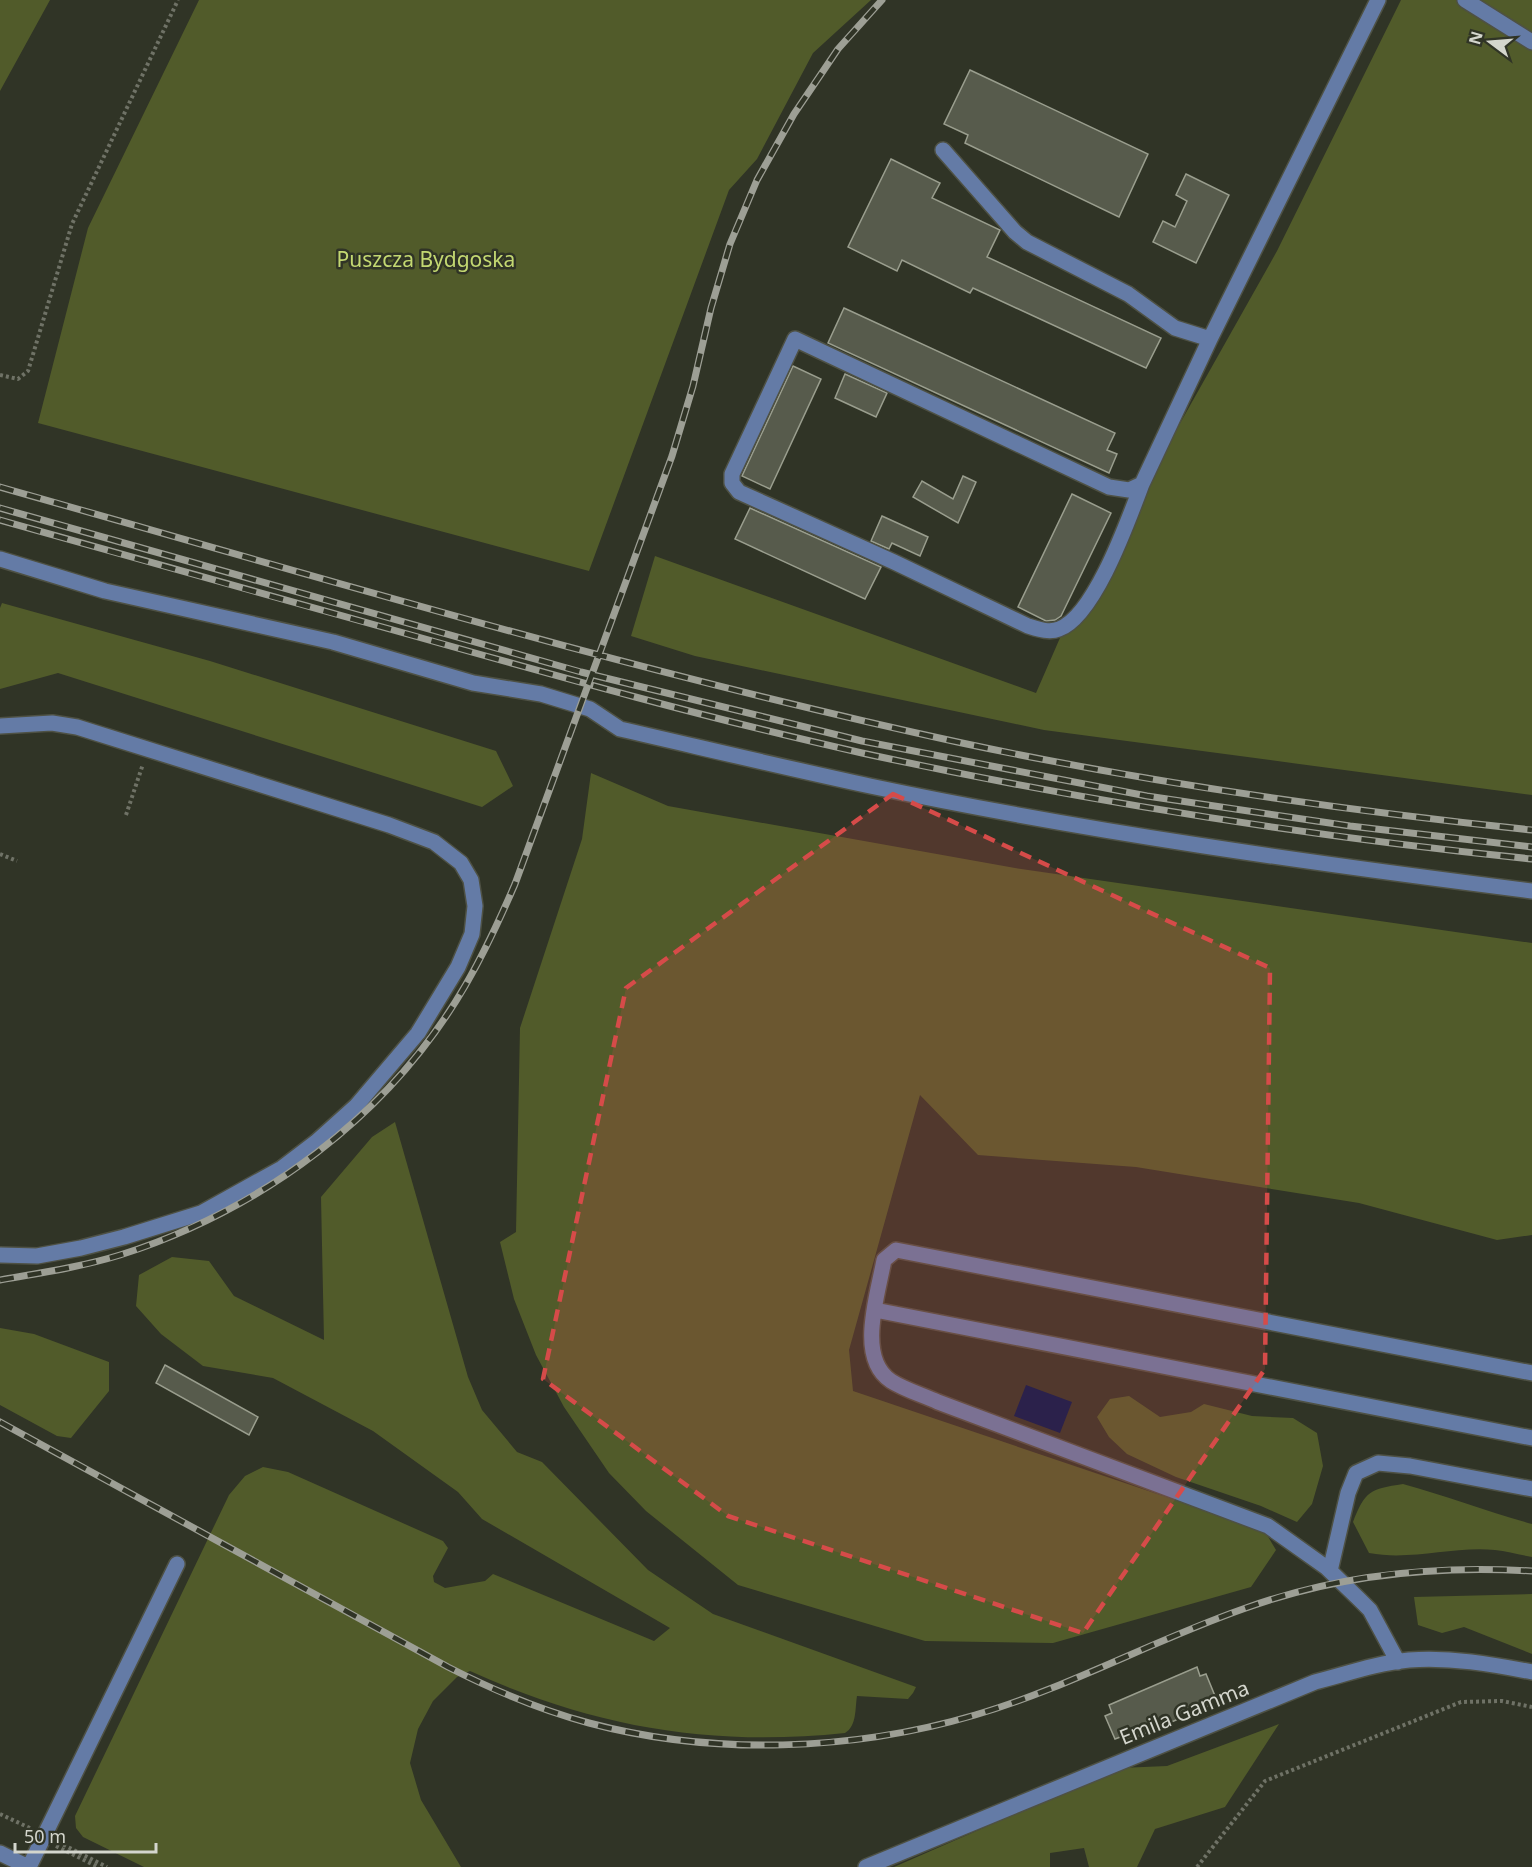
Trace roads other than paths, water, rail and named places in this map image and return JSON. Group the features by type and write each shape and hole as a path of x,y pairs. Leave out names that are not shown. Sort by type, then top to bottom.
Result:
{"street":[{"path":"1142,484 1129,490 1109,487 795,339 732,474 732,483 738,492 1028,626 1046,631 1059,629 1076,618 1090,598 1123,536 1142,484 1210,339 1378,0"},
{"path":"1465,0 1532,42"},
{"path":"943,150 1015,232 1027,242 1128,294 1175,328 1210,339"},
{"path":"0,559 105,591 333,642 472,683 541,694 590,709 620,729 871,786 1132,835 1373,871 1532,891"},
{"path":"0,726 52,723 77,727 389,825 434,842 461,863 471,880 475,906 472,934 458,967 418,1033 356,1106 316,1142 282,1168 201,1213 124,1237 37,1256 0,1255"},
{"path":"1398,1662 1370,1610 1330,1571 1268,1526 949,1406 891,1381 874,1362 871,1341 884,1260 896,1250 1532,1373"},
{"path":"875,1310 1532,1438"},
{"path":"1330,1571 1348,1493 1356,1473 1378,1463 1532,1489"},
{"path":"0,1853 28,1867 177,1564"},
{"name":"Emila Gamma","path":"866,1867 1315,1682 1398,1662 1441,1659 1478,1662 1532,1672"}],"water":[{"path":"1026,1385 1072,1402 1060,1433 1014,1416"}],"railway":[{"path":"0,1280 120,1255 173,1236 223,1212 272,1184 318,1152 360,1116 399,1076 434,1033 472,974 515,884 672,456 730,244 757,180 794,114 838,49 882,0"},
{"path":"0,487 479,623 840,716 962,743 1175,783 1389,814 1532,830"},
{"path":"0,508 581,672 862,741 1147,796 1350,826 1532,847"},
{"path":"0,520 579,682 862,753 1112,802 1279,828 1532,859"},
{"path":"0,1422 482,1684 571,1718 636,1734 684,1741 783,1745 881,1736 928,1727 975,1715 1043,1692 1176,1635 1278,1597 1349,1580 1422,1571 1532,1571"}],"park label":[{"name":"Puszcza Bydgoska","path":"426,259"}]}
